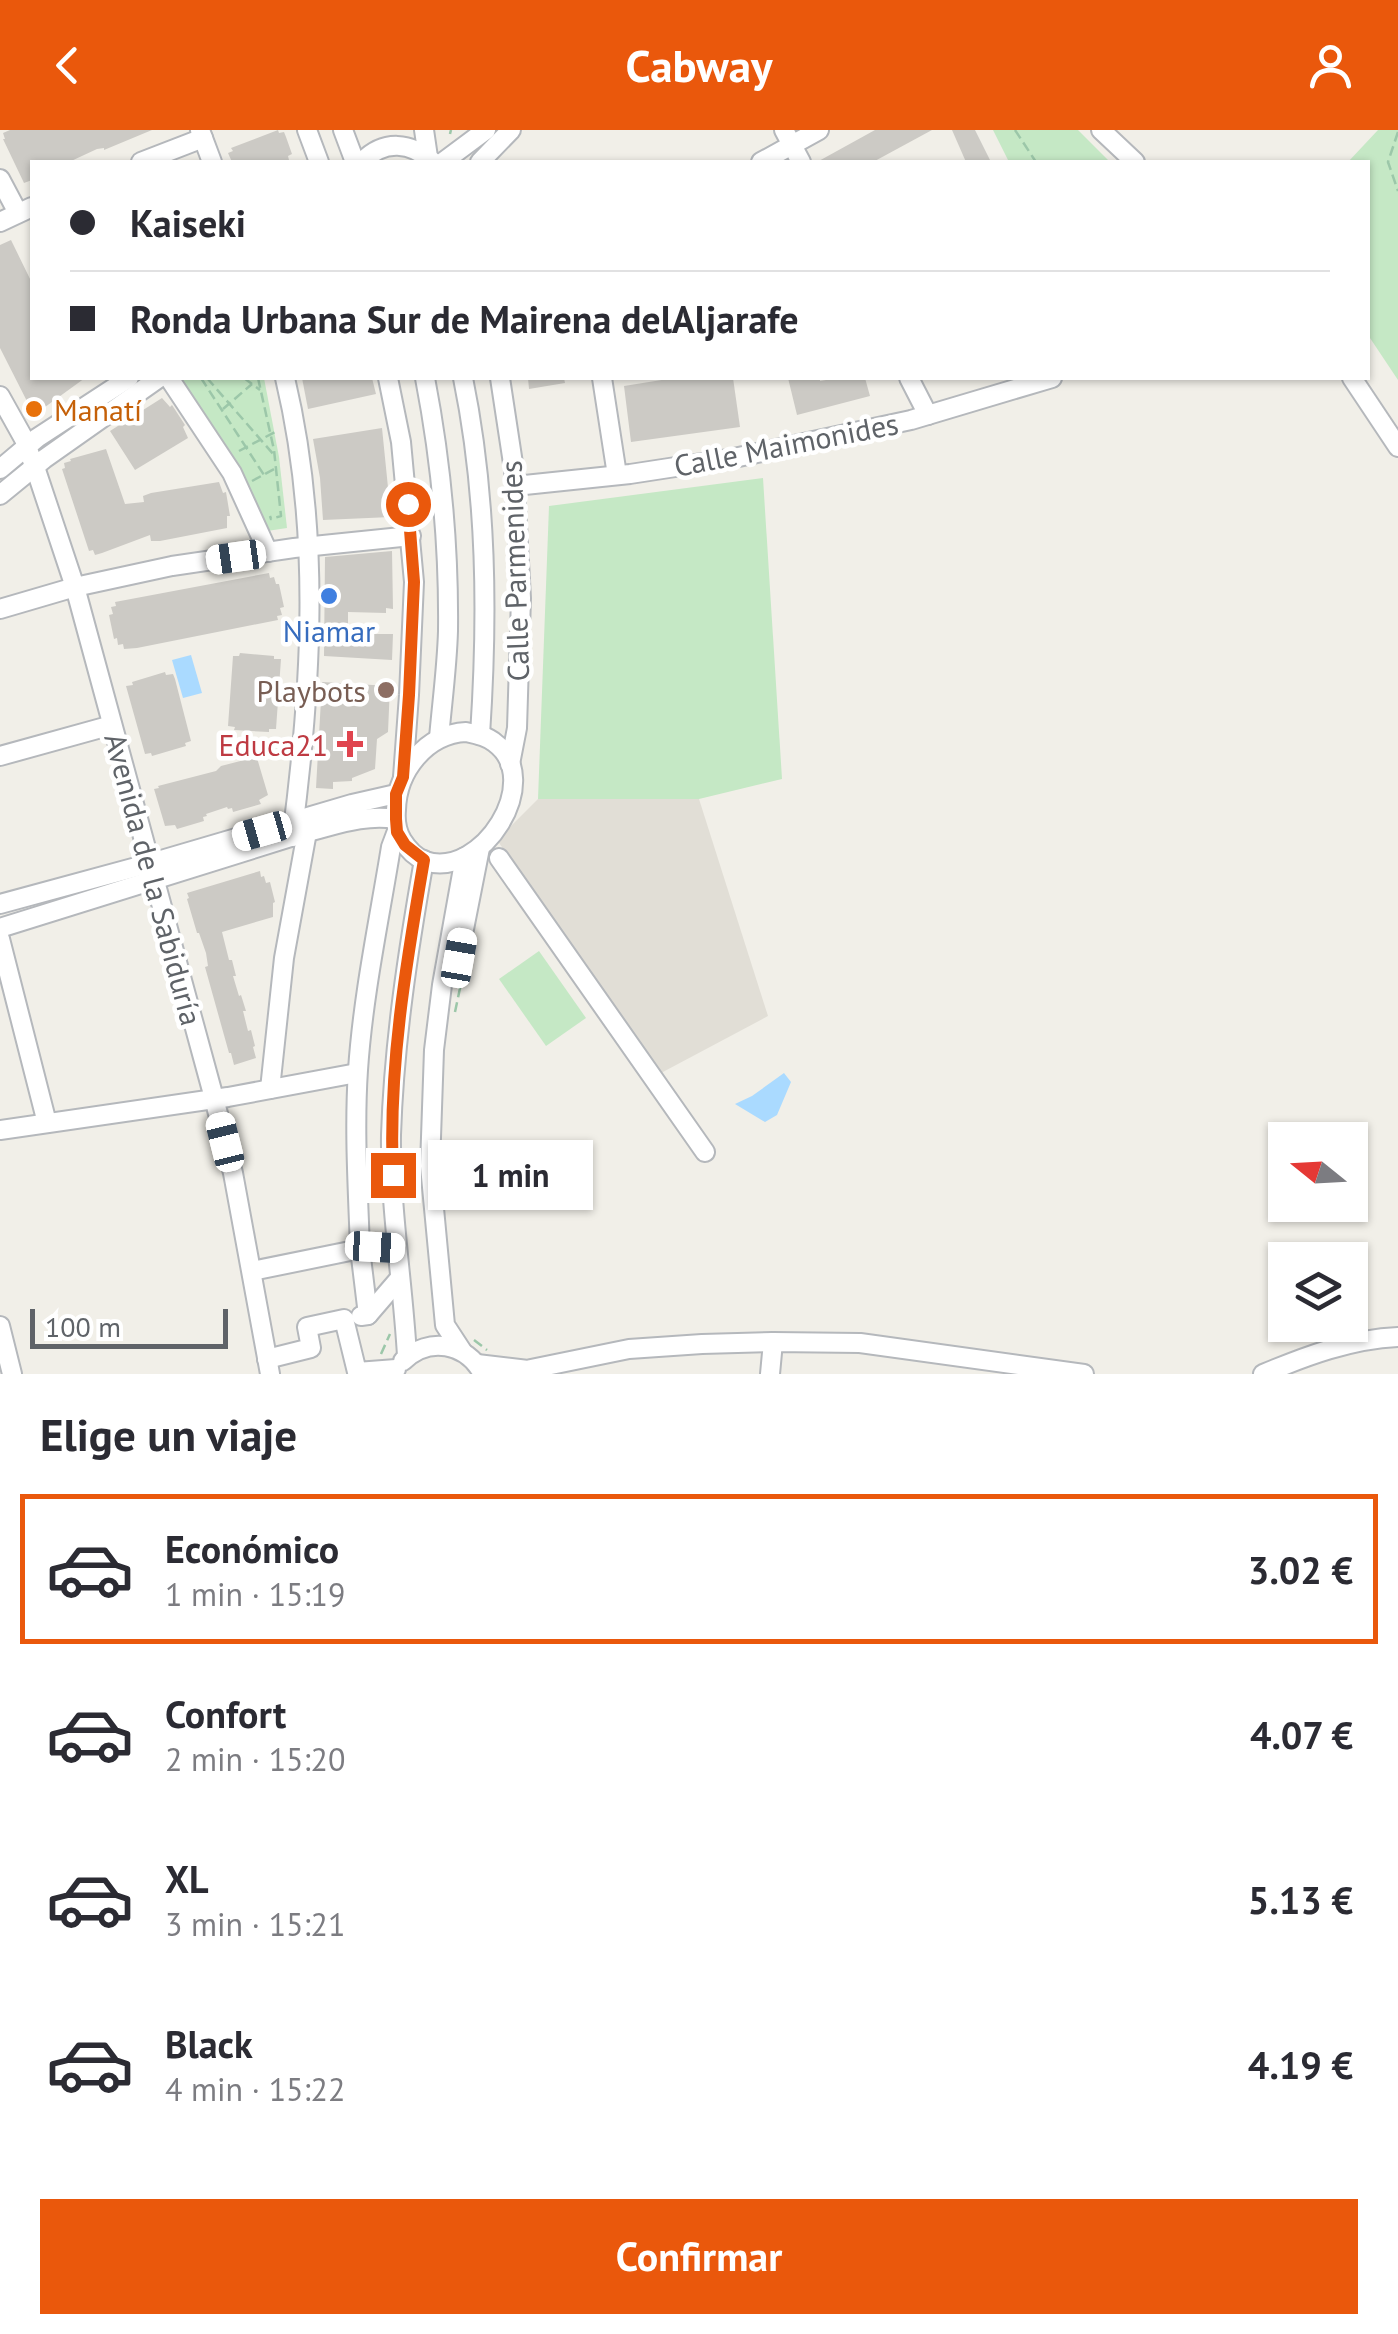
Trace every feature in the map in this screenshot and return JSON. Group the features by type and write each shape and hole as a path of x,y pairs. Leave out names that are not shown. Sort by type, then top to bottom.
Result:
{"street":[{"path":"307,130 318,160"},
{"path":"343,130 358,160"},
{"path":"424,130 435,160"},
{"path":"437,160 486,130"},
{"path":"482,160 511,130"},
{"path":"765,160 819,130"},
{"path":"1101,130 1132,160"},
{"path":"144,160 202,134 211,160"},
{"path":"362,160 390,137 433,160"},
{"path":"0,179 25,210 0,222"},
{"path":"0,469 26,446 126,380"},
{"path":"0,495 34,466 155,380"},
{"path":"170,380 232,473 268,552"},
{"path":"270,1089 298,830 309,669 310,546 297,428 286,380"},
{"path":"368,1314 356,1158 358,1074 362,1026 396,825 409,695 414,582 400,442 388,380"},
{"path":"425,380 446,544 448,633 438,738"},
{"path":"463,380 471,416 484,543 480,735"},
{"name":"Calle Parmenides","path":"500,380 515,486 521,598 517,728 510,764"},
{"path":"602,380 616,475"},
{"path":"910,380 928,415"},
{"name":"Calle Maimonides","path":"515,486 734,458 928,415 1045,380"},
{"path":"1353,380 1398,447"},
{"name":"Avenida de la Sabiduría","path":"0,396 34,466 75,586 214,1098 269,1367"},
{"path":"0,609 75,586 172,566 411,536"},
{"path":"0,756 112,725"},
{"path":"298,830 400,785 416,758 438,738 452,733 466,732 493,741 504,750 510,764 513,778 506,814 472,852 442,984 434,1050 430,1166 444,1325 484,1365 524,1372 629,1350 702,1344 860,1343 1084,1374"},
{"path":"0,904 153,871 298,830 356,819 384,817 396,825 405,845 424,860 439,863 472,852"},
{"path":"499,858 705,1152"},
{"path":"399,1367 400,1280 391,1138 396,1037 424,860"},
{"path":"0,928 153,871"},
{"path":"0,939 47,1123"},
{"path":"0,1130 358,1074"},
{"path":"252,1270 371,1246 396,1248"},
{"path":"269,1367 310,1348 307,1327 368,1314 400,1280"},
{"path":"344,1318 357,1372 399,1367 424,1347 465,1343"},
{"path":"0,1326 12,1374"},
{"path":"1263,1374 1354,1342 1398,1337"},
{"path":"770,1374 773,1342"}],"path":[{"path":"1015,130 1035,160"},
{"path":"1398,132 1388,162 1398,191"},
{"path":"205,380 264,475"},
{"path":"206,380 275,456"},
{"path":"247,380 261,391"},
{"path":"258,380 273,434 281,516 271,519 264,506"},
{"path":"222,410 252,384"},
{"path":"235,452 273,434"},
{"path":"251,481 276,468"},
{"path":"454,1019 470,942"},
{"path":"465,1343 484,1365"}],"shaded area":[{"path":"538,799 699,799 768,1016 661,1073 497,840"}],"green space":[{"path":"993,130 1078,130 1108,160 1008,160"},
{"path":"1378,130 1398,130 1398,380 1370,338 1370,160 1350,160"},
{"path":"177,380 264,380 287,528 267,531"},
{"path":"763,478 782,779 699,799 538,799 549,506"},
{"path":"539,951 586,1018 546,1046 499,979"}],"water":[{"path":"191,655 202,693 183,698 172,660"},
{"path":"784,1073 791,1082 777,1115 765,1122 735,1104 752,1096"}],"building":[{"path":"152,130 73,160 30,160 30,181 24,183 3,133"},
{"path":"278,130 284,132 292,154 289,160 231,160 228,153 233,151 231,148"},
{"path":"875,130 932,130 877,160 821,160"},
{"path":"952,130 975,130 990,160 965,160"},
{"path":"11,240 30,279 30,380 82,380 34,415 0,348 0,245"},
{"path":"302,380 372,380 376,394 308,409"},
{"path":"528,380 564,380 565,383 529,389"},
{"path":"662,380 733,380 740,427 631,442 624,386"},
{"path":"788,380 866,380 870,396 797,415"},
{"path":"162,398 172,405 185,425 188,438 135,470 110,431"},
{"path":"382,428 391,517 323,520 313,439"},
{"path":"106,449 125,504 144,502 143,496 151,493 219,482 223,493 226,492 230,516 227,528 160,541 151,541 150,535 95,555 93,550 89,551 62,469 70,459"},
{"path":"392,551 393,609 386,608 386,613 348,612 348,634 393,634 392,660 324,656 325,557"},
{"path":"269,573 279,584 284,607 280,608 282,615 277,616 278,620 137,648 124,649 114,639 109,615 113,614 111,607 116,606 115,602"},
{"path":"240,653 281,659 276,729 269,732 234,730 235,727 228,726 233,656"},
{"path":"165,672 175,679 191,741 152,756 145,754 126,686"},
{"path":"322,682 390,686 388,732 377,739 375,769 352,781 333,782 333,789 316,788"},
{"path":"257,758 268,795 259,800 261,804 233,812 227,807 206,814 204,821 177,829 175,825 165,826 154,789"},
{"path":"260,871 266,883 270,882 275,902 273,917 222,932 255,1046 256,1058 234,1065 187,893"}],"place":[{"name":"Manatí","path":"34,409"},
{"name":"Niamar","path":"329,596"},
{"name":"Playbots","path":"386,690"},
{"name":"Educa21","path":"350,744"}],"route":[{"path":"393,1175 396,1037 424,860 405,845 397,832 396,819 396,794 403,777 414,582 408,504"}]}
